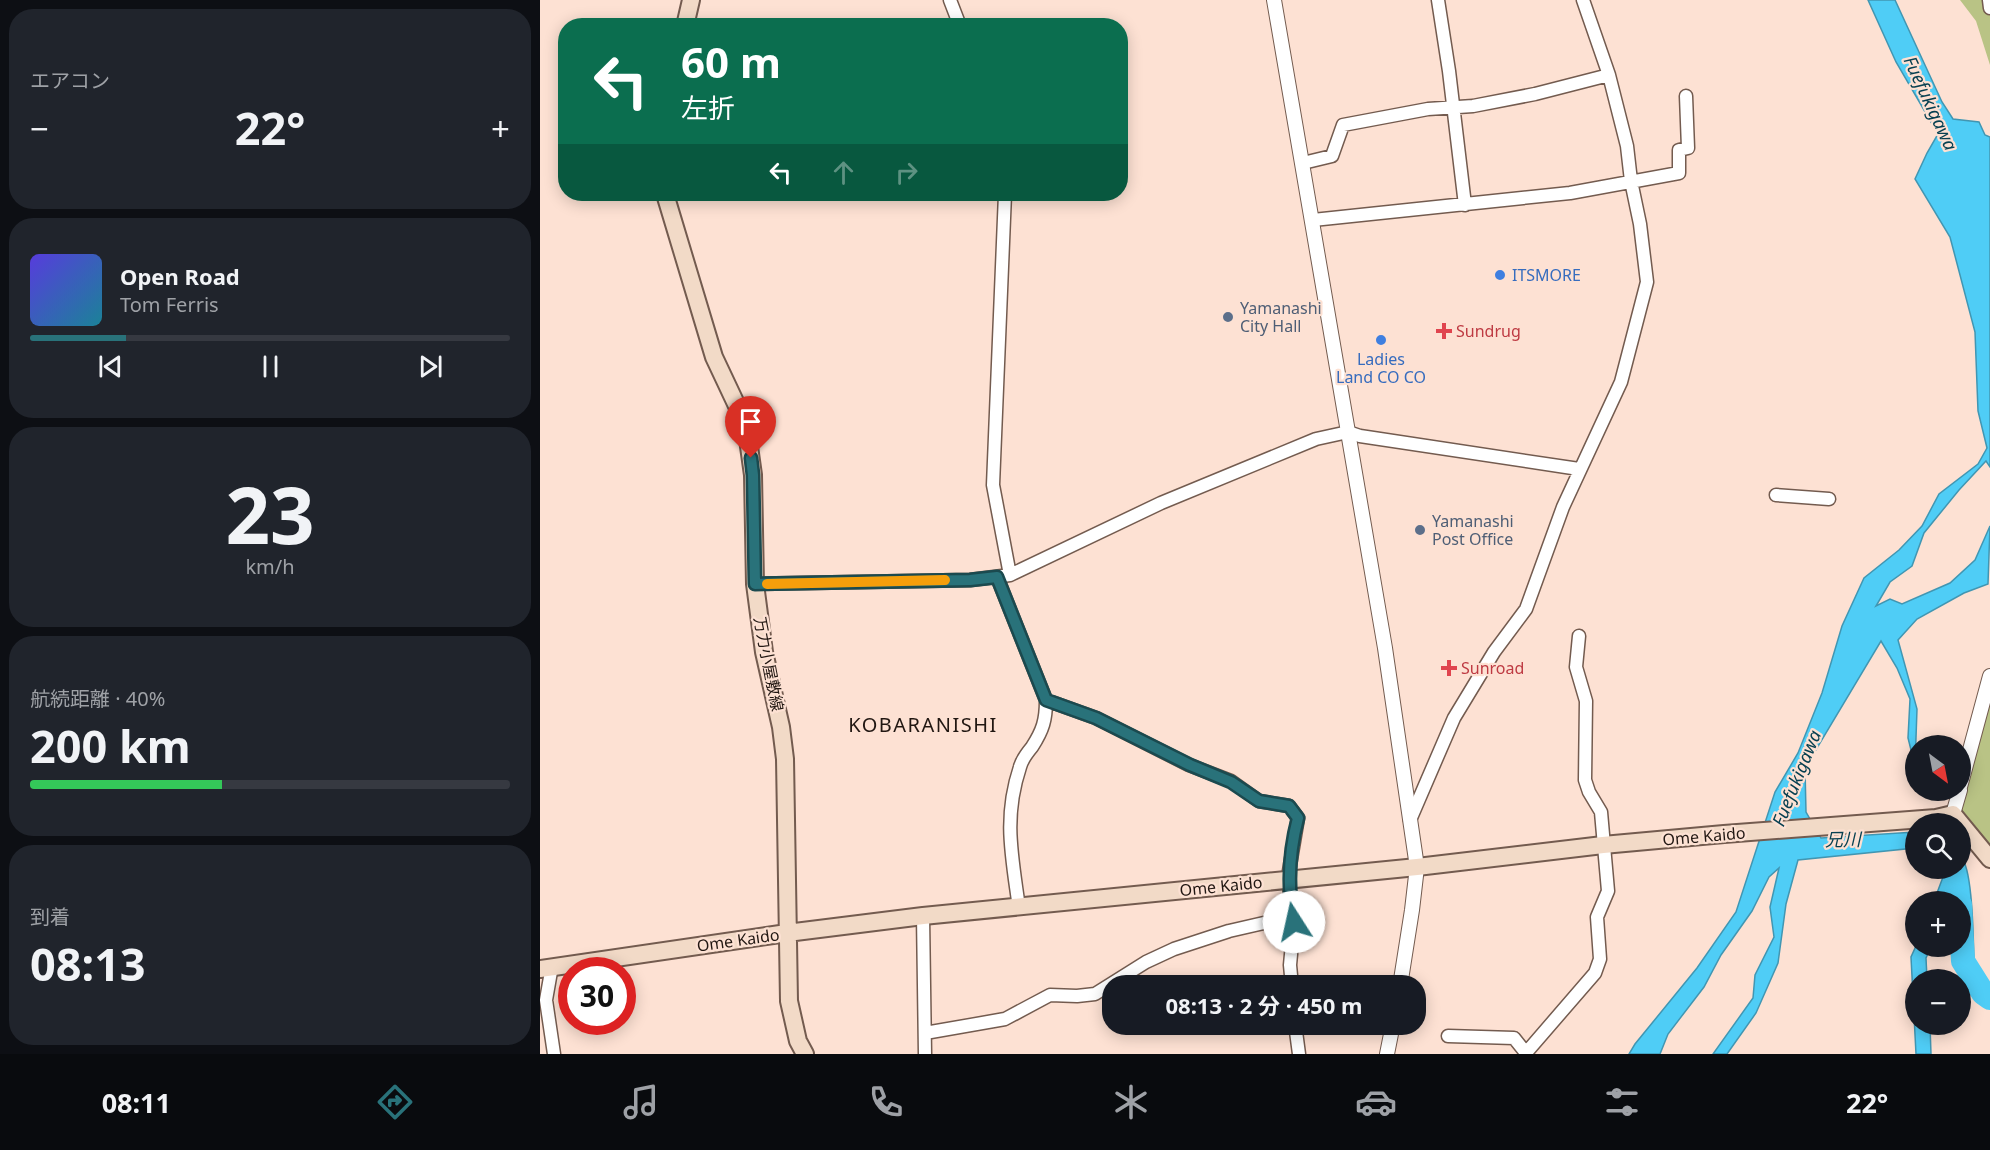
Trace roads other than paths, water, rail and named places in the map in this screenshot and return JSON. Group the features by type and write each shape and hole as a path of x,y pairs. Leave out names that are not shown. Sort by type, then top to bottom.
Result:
{"main road":[{"path":"687,18 691,0"},
{"name":"万力小屋敷線","path":"667,201 714,357 746,425 753,475 755,584 764,652 781,727 785,759 789,1001 798,1041 805,1054"},
{"name":"Ome Kaido","path":"546,968 923,916 1417,867 1603,845 1905,820"},
{"path":"1971,836 1990,859"}],"street":[{"path":"950,0 957,18"},
{"path":"1274,0 1386,658 1417,867 1402,975"},
{"path":"1438,0 1465,205"},
{"path":"1410,820 1454,718 1494,652 1526,609 1578,470 1621,382 1647,282 1627,146 1609,75 1583,0"},
{"path":"1989,0 1990,8"},
{"path":"1303,163 1332,156 1343,125 1360,120 1473,106 1535,94 1609,75"},
{"path":"1313,220 1570,193 1679,173 1679,150 1688,148 1686,96"},
{"path":"1005,201 993,485 1010,575"},
{"path":"755,584 970,580 1010,575 1161,503 1316,439 1348,432 1360,436 1578,470"},
{"path":"1776,495 1829,499"},
{"path":"997,577 1046,700 1046,720 1020,764 1010,802 1010,835 1018,908"},
{"path":"1448,1036 1514,1038 1526,1053 1595,972 1600,959 1597,917 1608,891 1601,812 1585,780 1586,701 1576,667 1579,636"},
{"path":"1971,748 1990,676"},
{"path":"1046,700 1096,718 1190,765 1231,782 1259,801 1289,806 1298,818 1289,879 1294,922 1291,975"},
{"path":"923,916 925,1054"},
{"path":"925,1033 1005,1019 1050,994 1077,996 1095,994 1146,962 1173,949 1229,931 1277,921 1294,922"},
{"path":"546,968 546,1000 554,1054"},
{"path":"1296,1035 1299,1054"},
{"path":"1388,1054 1391,1035"}],"water":[{"path":"1868,0 1895,0 1942,102 1953,119 1979,122 1985,135 1990,137 1990,467 1986,461 1959,490 1924,533 1912,566 1890,582 1876,606 1890,599 1902,604 1950,583 1975,560 1990,526 1988,584 1964,593 1917,619 1898,640 1917,709 1916,735 1908,735 1910,699 1897,668 1881,641 1805,768 1806,812 1821,838 1905,833 1905,849 1798,860 1786,904 1778,963 1756,1013 1727,1054 1713,1054 1753,998 1755,975 1774,937 1770,907 1779,868 1769,877 1752,911 1721,955 1704,987 1668,1034 1660,1054 1629,1054 1697,968 1736,912 1775,792 1798,753 1822,693 1842,626 1864,578 1899,550 1922,526 1939,494 1978,464 1987,448 1978,411 1975,332 1950,237 1915,179 1938,134 1896,62"},
{"path":"1942,879 1969,879 1970,891 1938,891"},
{"path":"1971,900 1974,959 1960,966 1955,957 1971,957"},
{"path":"1911,957 1926,957 1927,969 1912,969"},
{"path":"1915,1035 1930,1035 1931,1054 1916,1054"}],"waterway":[{"path":"1963,957 1983,993 1990,998"}],"place":[{"name":"ITSMORE","path":"1500,275"},
{"name":"Yamanashi City Hall","path":"1228,317"},
{"name":"Sundrug","path":"1444,331"},
{"name":"Ladies Land CO CO","path":"1381,340"},
{"name":"Yamanashi Post Office","path":"1420,530"},
{"name":"Sunroad","path":"1449,668"}],"district":[{"name":"KOBARANISHI","path":"923,724"}],"water label":[{"name":"Fuefukigawa","path":"1931,103"},
{"name":"Fuefukigawa","path":"1796,778"},
{"name":"兄川","path":"1843,839"}]}
